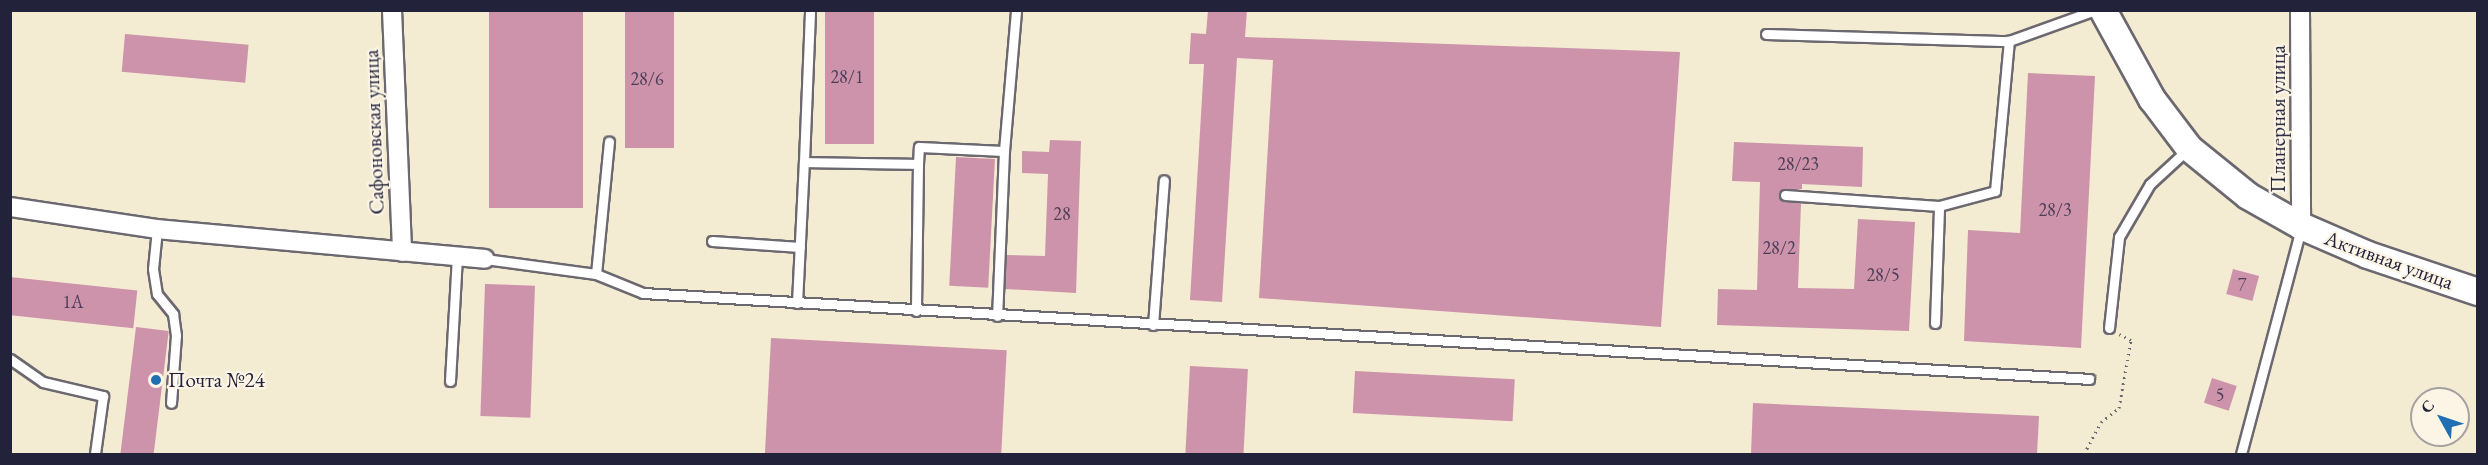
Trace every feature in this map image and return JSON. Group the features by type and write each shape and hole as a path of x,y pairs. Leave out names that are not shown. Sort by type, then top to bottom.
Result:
{"main road":[{"name":"Активная улица","path":"2103,10 2152,99 2189,148 2248,196 2301,226 2368,255 2478,291"}],"street":[{"name":"Сафоновская улица","path":"392,10 402,252"},
{"name":"Планерная улица","path":"2300,10 2301,226"},
{"path":"10,207 157,230 485,259"}],"lane":[{"path":"997,316 1004,151 1016,10"},
{"path":"1766,34 2009,41 2096,10"},
{"path":"797,303 810,12"},
{"path":"1785,195 1939,206 1995,190 2009,41"},
{"path":"596,274 609,142"},
{"path":"916,311 919,147 1004,151"},
{"path":"2109,328 2119,237 2150,184 2189,148"},
{"path":"804,162 918,164"},
{"path":"1153,325 1164,180"},
{"path":"1935,323 1939,206"},
{"path":"2241,454 2301,226"},
{"path":"157,230 153,269 157,294 173,314 176,335 171,403"},
{"path":"712,242 800,247"},
{"path":"450,381 457,256"},
{"path":"485,259 596,274 643,292 997,316 2089,379"},
{"path":"10,359 44,382 103,396 95,454"}],"path":[{"path":"2084,454 2101,422 2119,408 2130,340 2109,328"}],"building":[{"path":"489,10 583,10 583,208 489,208"},
{"path":"625,10 674,10 674,148 625,148"},
{"path":"825,10 874,10 874,144 825,144"},
{"path":"1208,10 1247,10 1245,37 1680,52 1661,327 1259,298 1273,60 1237,58 1222,302 1190,300 1204,64 1189,64 1191,33 1206,34"},
{"path":"125,34 249,45 245,83 122,72"},
{"path":"2028,73 2095,76 2081,348 1964,341 1968,230 2020,233"},
{"path":"1050,140 1081,141 1076,293 1005,289 1006,255 1045,256 1048,174 1022,173 1022,151 1049,152"},
{"path":"1734,142 1863,147 1862,187 1802,184 1802,189 1779,192 1782,201 1801,203 1798,288 1854,289 1858,219 1915,222 1909,331 1717,325 1718,289 1757,290 1760,182 1732,181"},
{"path":"956,157 995,159 988,288 949,286"},
{"path":"2233,269 2259,276 2252,301 2226,294"},
{"path":"10,277 137,290 133,328 10,315"},
{"path":"485,284 535,286 530,418 480,416"},
{"path":"136,327 169,331 154,454 120,454"},
{"path":"771,338 1007,350 1001,454 765,454"},
{"path":"1190,366 1248,369 1243,454 1185,454"},
{"path":"1355,371 1515,379 1513,421 1353,413"},
{"path":"2212,378 2237,386 2229,411 2204,403"},
{"path":"1753,403 2039,416 2037,454 1751,454"}],"place":[{"name":"Почта №24","path":"156,380"}]}
